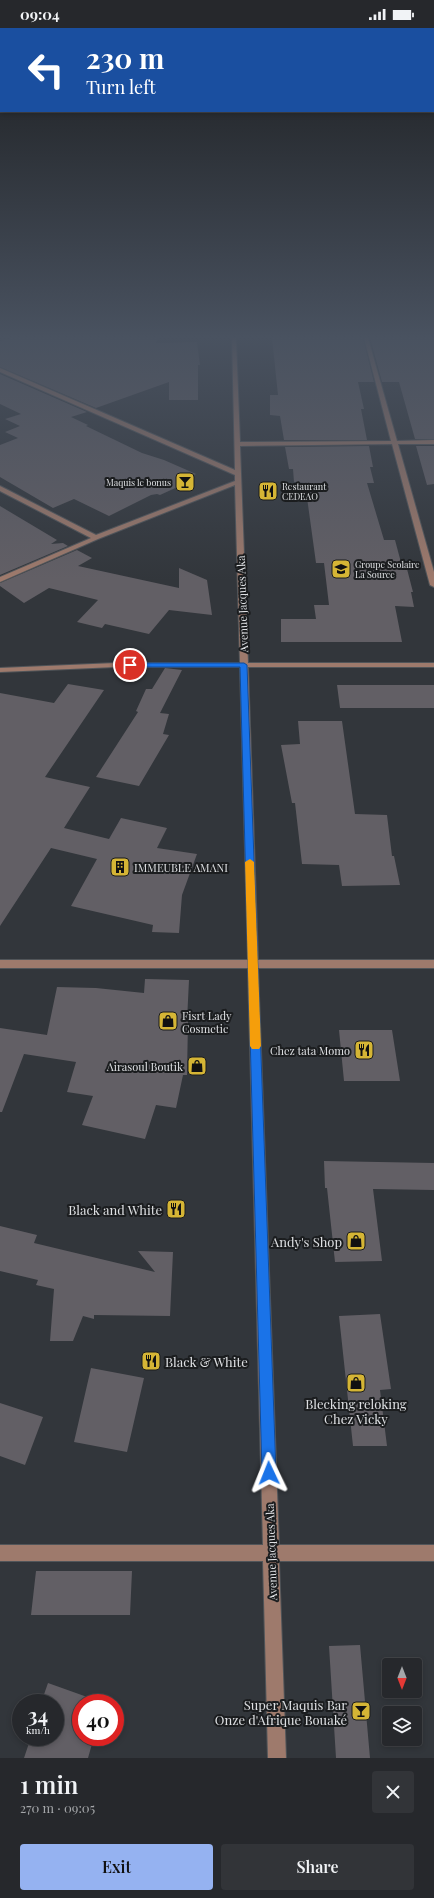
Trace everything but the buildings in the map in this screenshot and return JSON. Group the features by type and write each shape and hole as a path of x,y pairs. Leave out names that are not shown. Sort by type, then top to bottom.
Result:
{"street":[{"path":"107,419 238,478"},
{"name":"Avenue Jacques Aka","path":"236,419 277,1758"},
{"path":"389,419 434,585"},
{"path":"237,444 396,444 434,442"},
{"path":"0,580 238,478"},
{"path":"0,488 96,538"},
{"path":"0,660 11,669"},
{"path":"0,670 116,665 434,665"},
{"path":"0,964 434,964"},
{"path":"0,1553 434,1553"}],"slow traffic":[{"path":"250,862 256,1046"}],"place":[{"name":"Maquis le bonus","path":"185,482"},
{"name":"Restaurant CEDEAO","path":"268,491"},
{"name":"Groupe Scolaire La Source","path":"341,569"},
{"name":"IMMEUBLE AMANI","path":"120,867"},
{"name":"Fisrt Lady Cosmetic","path":"168,1021"},
{"name":"Chez tata Momo","path":"364,1050"},
{"name":"Airasoul Boutik","path":"197,1066"},
{"name":"Black and White","path":"176,1209"},
{"name":"Andy's Shop","path":"356,1241"},
{"name":"Black & White","path":"151,1361"},
{"name":"Blecking reloking Chez Vicky","path":"356,1383"},
{"name":"Super Maquis Bar Onze d'Afrique Bouaké","path":"361,1711"}],"route":[{"path":"130,665 244,665 269,1473"}]}
